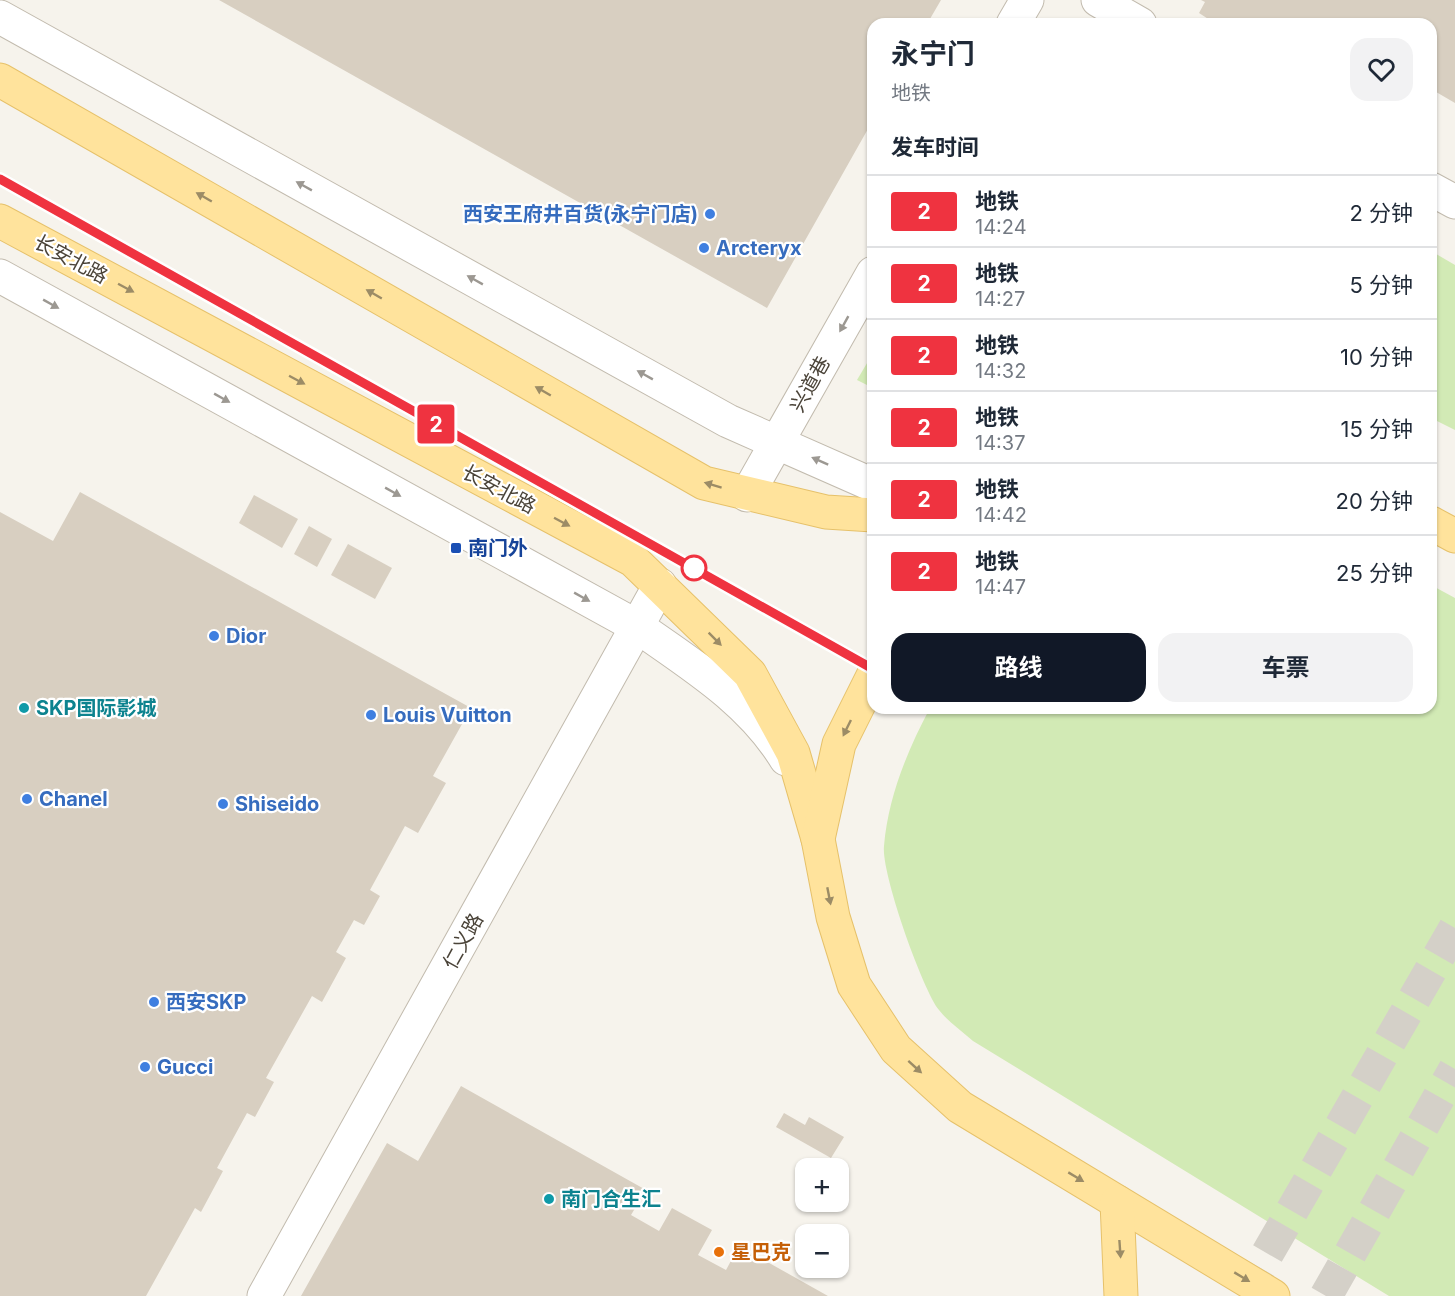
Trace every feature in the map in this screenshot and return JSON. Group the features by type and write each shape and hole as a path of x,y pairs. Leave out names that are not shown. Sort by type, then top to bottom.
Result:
{"main road":[{"path":"0,80 704,483 826,512 867,515"},
{"name":"长安北路","path":"0,221 633,560 750,674 793,753 818,839 833,917 854,985 896,1049 960,1107 1273,1296"},
{"path":"1437,510 1455,517"},
{"path":"1437,526 1455,536"},
{"path":"818,839 839,744 867,688"},
{"path":"1117,1202 1121,1296"}],"street":[{"path":"1017,18 1027,0"},
{"path":"1098,0 1130,18"},
{"path":"0,17 718,416 867,482"},
{"path":"1437,192 1455,202"},
{"path":"0,276 638,627 722,686 774,739 803,787"},
{"name":"兴道巷","path":"747,495 867,284"},
{"name":"仁义路","path":"264,1296 660,585"}],"green space":[{"path":"1437,254 1455,265 1455,430 1437,421"},
{"path":"867,363 867,385 857,380"},
{"path":"1437,588 1455,598 1455,1296 1389,1296 973,1041 939,1010 913,956 885,860 886,828 894,793 927,714 1437,714"}],"building":[{"name":"西安王府井百货(永宁门店)","path":"219,0 941,0 930,18 867,18 867,131 767,308"},
{"path":"1201,0 1455,0 1455,103 1437,92 1437,18 1207,18 1199,13 1205,2"},
{"name":"西安SKP","path":"80,492 471,708 433,776 446,783 418,833 405,826 370,890 380,896 364,925 354,920 336,952 346,958 322,1002 312,996 266,1078 274,1082 255,1117 247,1113 217,1168 223,1171 201,1212 195,1208 146,1296 0,1296 0,512 53,541"},
{"path":"254,495 298,519 282,548 239,523"},
{"path":"309,526 332,539 317,567 294,554"},
{"path":"348,544 392,568 375,599 331,575"},
{"name":"南门合生汇","path":"461,1086 646,1190 631,1215 659,1231 672,1208 712,1230 698,1255 726,1270 739,1246 828,1296 301,1296 387,1143 418,1161"},
{"path":"784,1113 805,1125 809,1117 844,1137 831,1158 776,1127"}],"tunnel":[{"path":"1243,1296 1455,928"},
{"path":"1326,1296 1455,1069"}],"metro line":[{"name":"2","path":"0,179 867,666"}],"place":[{"name":"西安王府井百货(永宁门店)","path":"710,214"},
{"name":"Arcteryx","path":"704,248"},
{"name":"南门外","path":"456,548"},
{"name":"Dior","path":"214,636"},
{"name":"SKP国际影城","path":"24,708"},
{"name":"Louis Vuitton","path":"371,715"},
{"name":"Chanel","path":"27,799"},
{"name":"Shiseido","path":"223,804"},
{"name":"西安SKP","path":"154,1002"},
{"name":"Gucci","path":"145,1067"},
{"name":"南门合生汇","path":"549,1199"},
{"name":"星巴克","path":"719,1252"}]}
